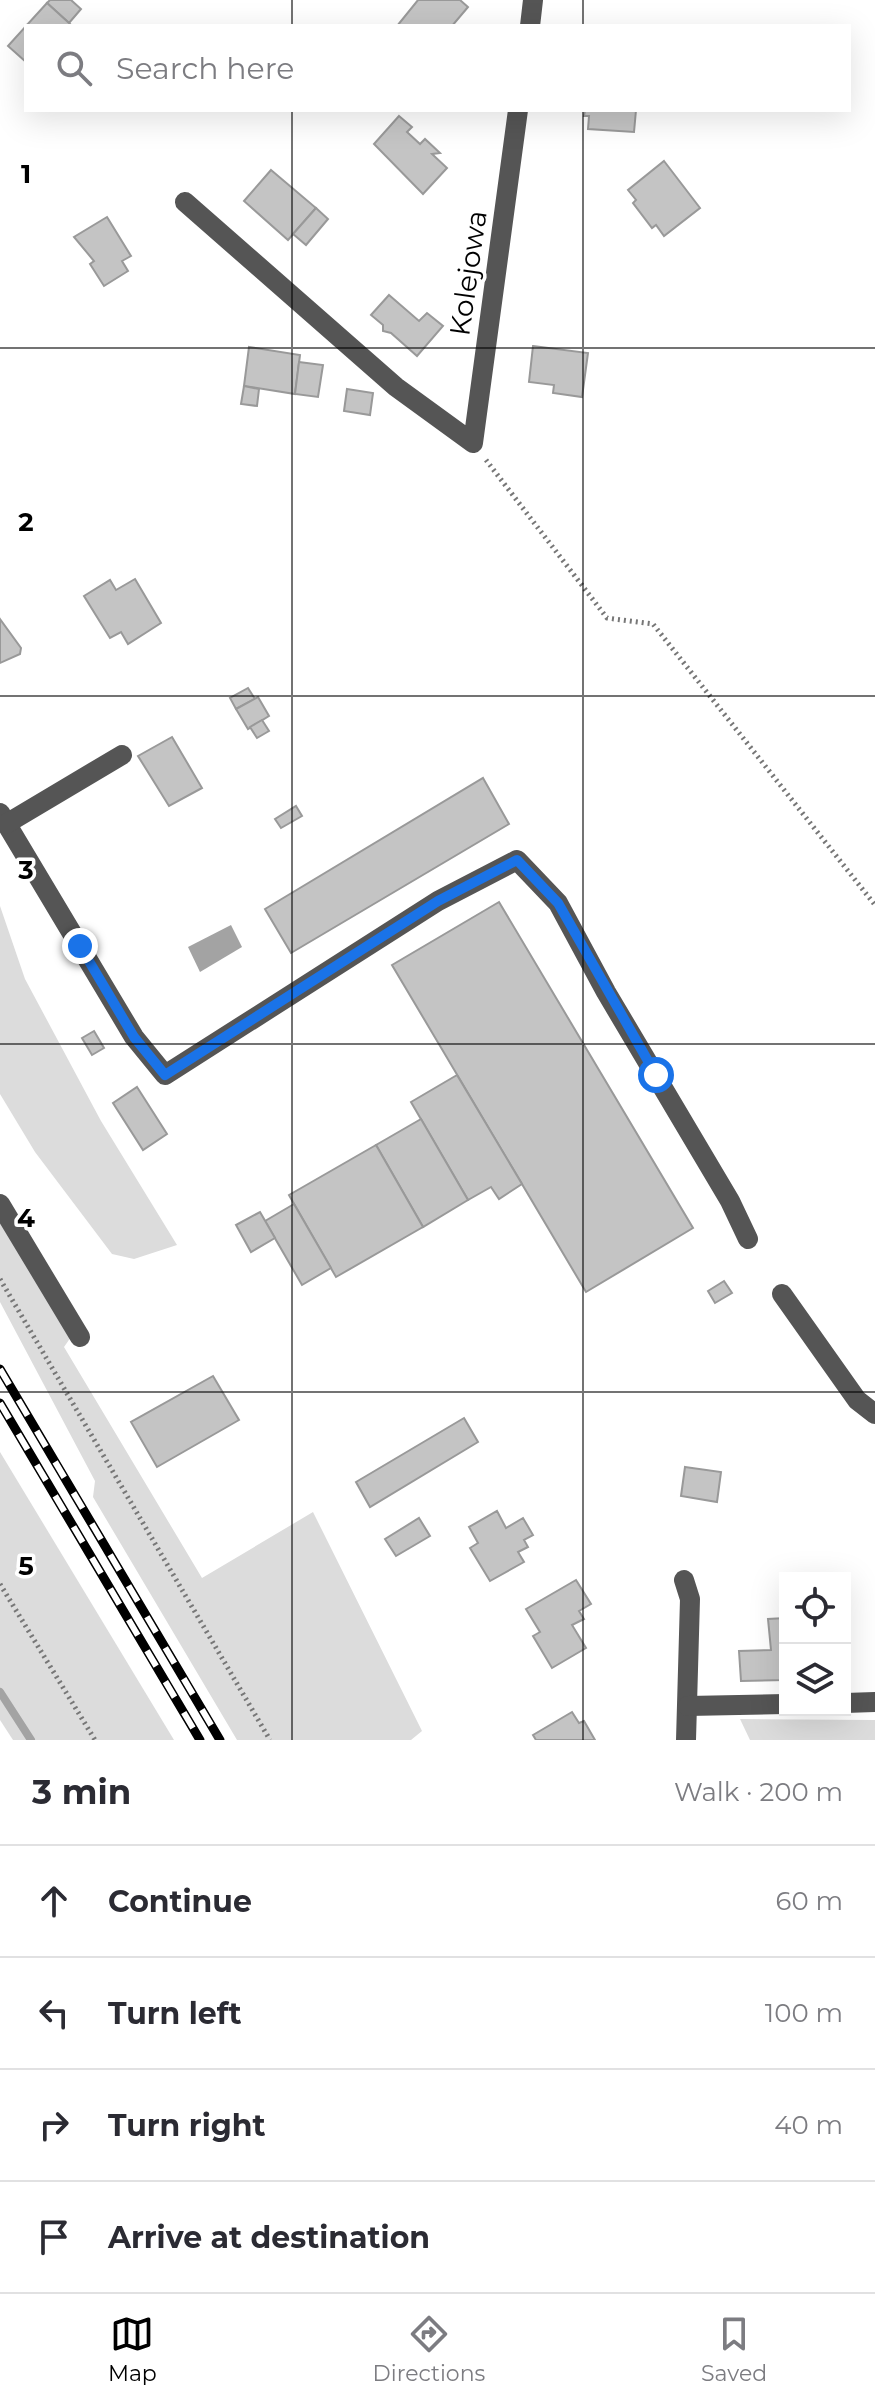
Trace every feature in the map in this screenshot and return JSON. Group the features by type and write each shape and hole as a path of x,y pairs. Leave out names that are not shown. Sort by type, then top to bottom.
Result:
{"street":[{"path":"530,24 533,0"},
{"name":"Kolejowa","path":"473,443 518,112"},
{"path":"185,202 396,387 473,443"},
{"path":"122,755 3,818 134,1037 165,1075 438,901 517,860 558,903 606,992 730,1201 748,1239"},
{"path":"0,1204 80,1337"},
{"path":"782,1294 857,1400 875,1414"},
{"path":"684,1580 690,1599 686,1740"},
{"path":"851,1703 875,1702"},
{"path":"688,1706 779,1704"}],"path":[{"path":"473,443 607,618 653,624 875,905"},
{"path":"0,1279 270,1740"},
{"path":"0,1584 95,1740"}],"shaded area":[{"path":"0,906 25,979 101,1121 177,1245 134,1259 112,1254 35,1152 0,1094"},
{"path":"231,925 242,947 200,972 188,947"},
{"path":"0,1221 71,1337 64,1347 202,1578 313,1512 422,1731 411,1740 237,1740 93,1497 95,1481 0,1302"},
{"path":"0,1452 174,1740 13,1740 0,1720"},
{"path":"740,1719 875,1720 875,1740 750,1740"}],"building":[{"path":"50,0 71,0 81,9 69,23 47,3"},
{"path":"418,0 460,0 468,7 454,24 399,24"},
{"path":"47,3 70,24 28,24"},
{"path":"24,28 24,60 8,46"},
{"path":"585,112 636,112 634,132 588,129 589,116 584,116"},
{"path":"399,116 412,127 407,132 420,144 425,139 440,153 432,154 447,168 423,194 374,144"},
{"path":"664,161 700,208 664,236 656,225 652,228 633,203 636,200 628,190"},
{"path":"271,170 316,208 288,240 244,201"},
{"path":"316,208 328,219 306,245 293,234"},
{"path":"107,217 131,256 122,261 128,271 104,286 90,264 94,261 74,237"},
{"path":"389,295 419,321 427,313 443,326 417,356 391,333 383,331 383,325 371,315"},
{"path":"533,346 588,353 582,397 553,393 554,385 529,382"},
{"path":"249,347 300,355 295,394 244,386"},
{"path":"299,362 323,365 318,397 295,394"},
{"path":"244,386 259,389 257,406 241,404"},
{"path":"347,389 373,393 370,415 344,411"},
{"path":"135,579 161,623 128,644 121,632 110,638 84,596 110,580 116,590"},
{"path":"0,619 21,648 20,654 0,663"},
{"path":"248,688 255,699 236,709 230,698"},
{"path":"258,697 269,716 248,729 236,709"},
{"path":"262,720 269,731 257,738 250,727"},
{"path":"172,737 202,788 169,806 138,756"},
{"path":"483,778 509,824 291,953 265,909"},
{"path":"296,806 302,816 281,828 275,819"},
{"path":"499,902 693,1228 586,1292 392,965"},
{"path":"94,1031 104,1048 92,1055 82,1038"},
{"path":"457,1075 522,1184 499,1199 491,1187 468,1200 411,1102"},
{"path":"137,1087 167,1134 143,1150 113,1103"},
{"path":"421,1119 468,1200 423,1227 376,1145"},
{"path":"376,1145 423,1227 336,1277 289,1195"},
{"path":"294,1204 331,1268 302,1285 265,1221"},
{"path":"260,1212 275,1238 251,1252 236,1225"},
{"path":"724,1281 732,1293 715,1303 708,1291"},
{"path":"213,1376 239,1420 157,1467 131,1422"},
{"path":"464,1418 478,1442 370,1507 356,1482"},
{"path":"685,1467 721,1472 717,1502 681,1496"},
{"path":"497,1511 506,1528 523,1518 533,1535 524,1540 528,1547 518,1552 524,1562 490,1581 470,1548 478,1543 469,1527"},
{"path":"419,1518 430,1536 396,1556 385,1539"},
{"path":"576,1580 591,1604 579,1611 584,1619 572,1625 586,1648 552,1668 533,1636 540,1632 526,1609"},
{"path":"779,1618 779,1680 741,1681 739,1651 771,1650 768,1619"},
{"path":"572,1712 579,1723 584,1721 595,1740 536,1740 533,1735"}],"waterway":[{"path":"0,1692 31,1740"}],"railway":[{"path":"0,1369 220,1740"},
{"path":"0,1403 200,1740"}],"route":[{"path":"80,946 134,1037 165,1075 438,901 517,860 558,903 656,1075"}]}
